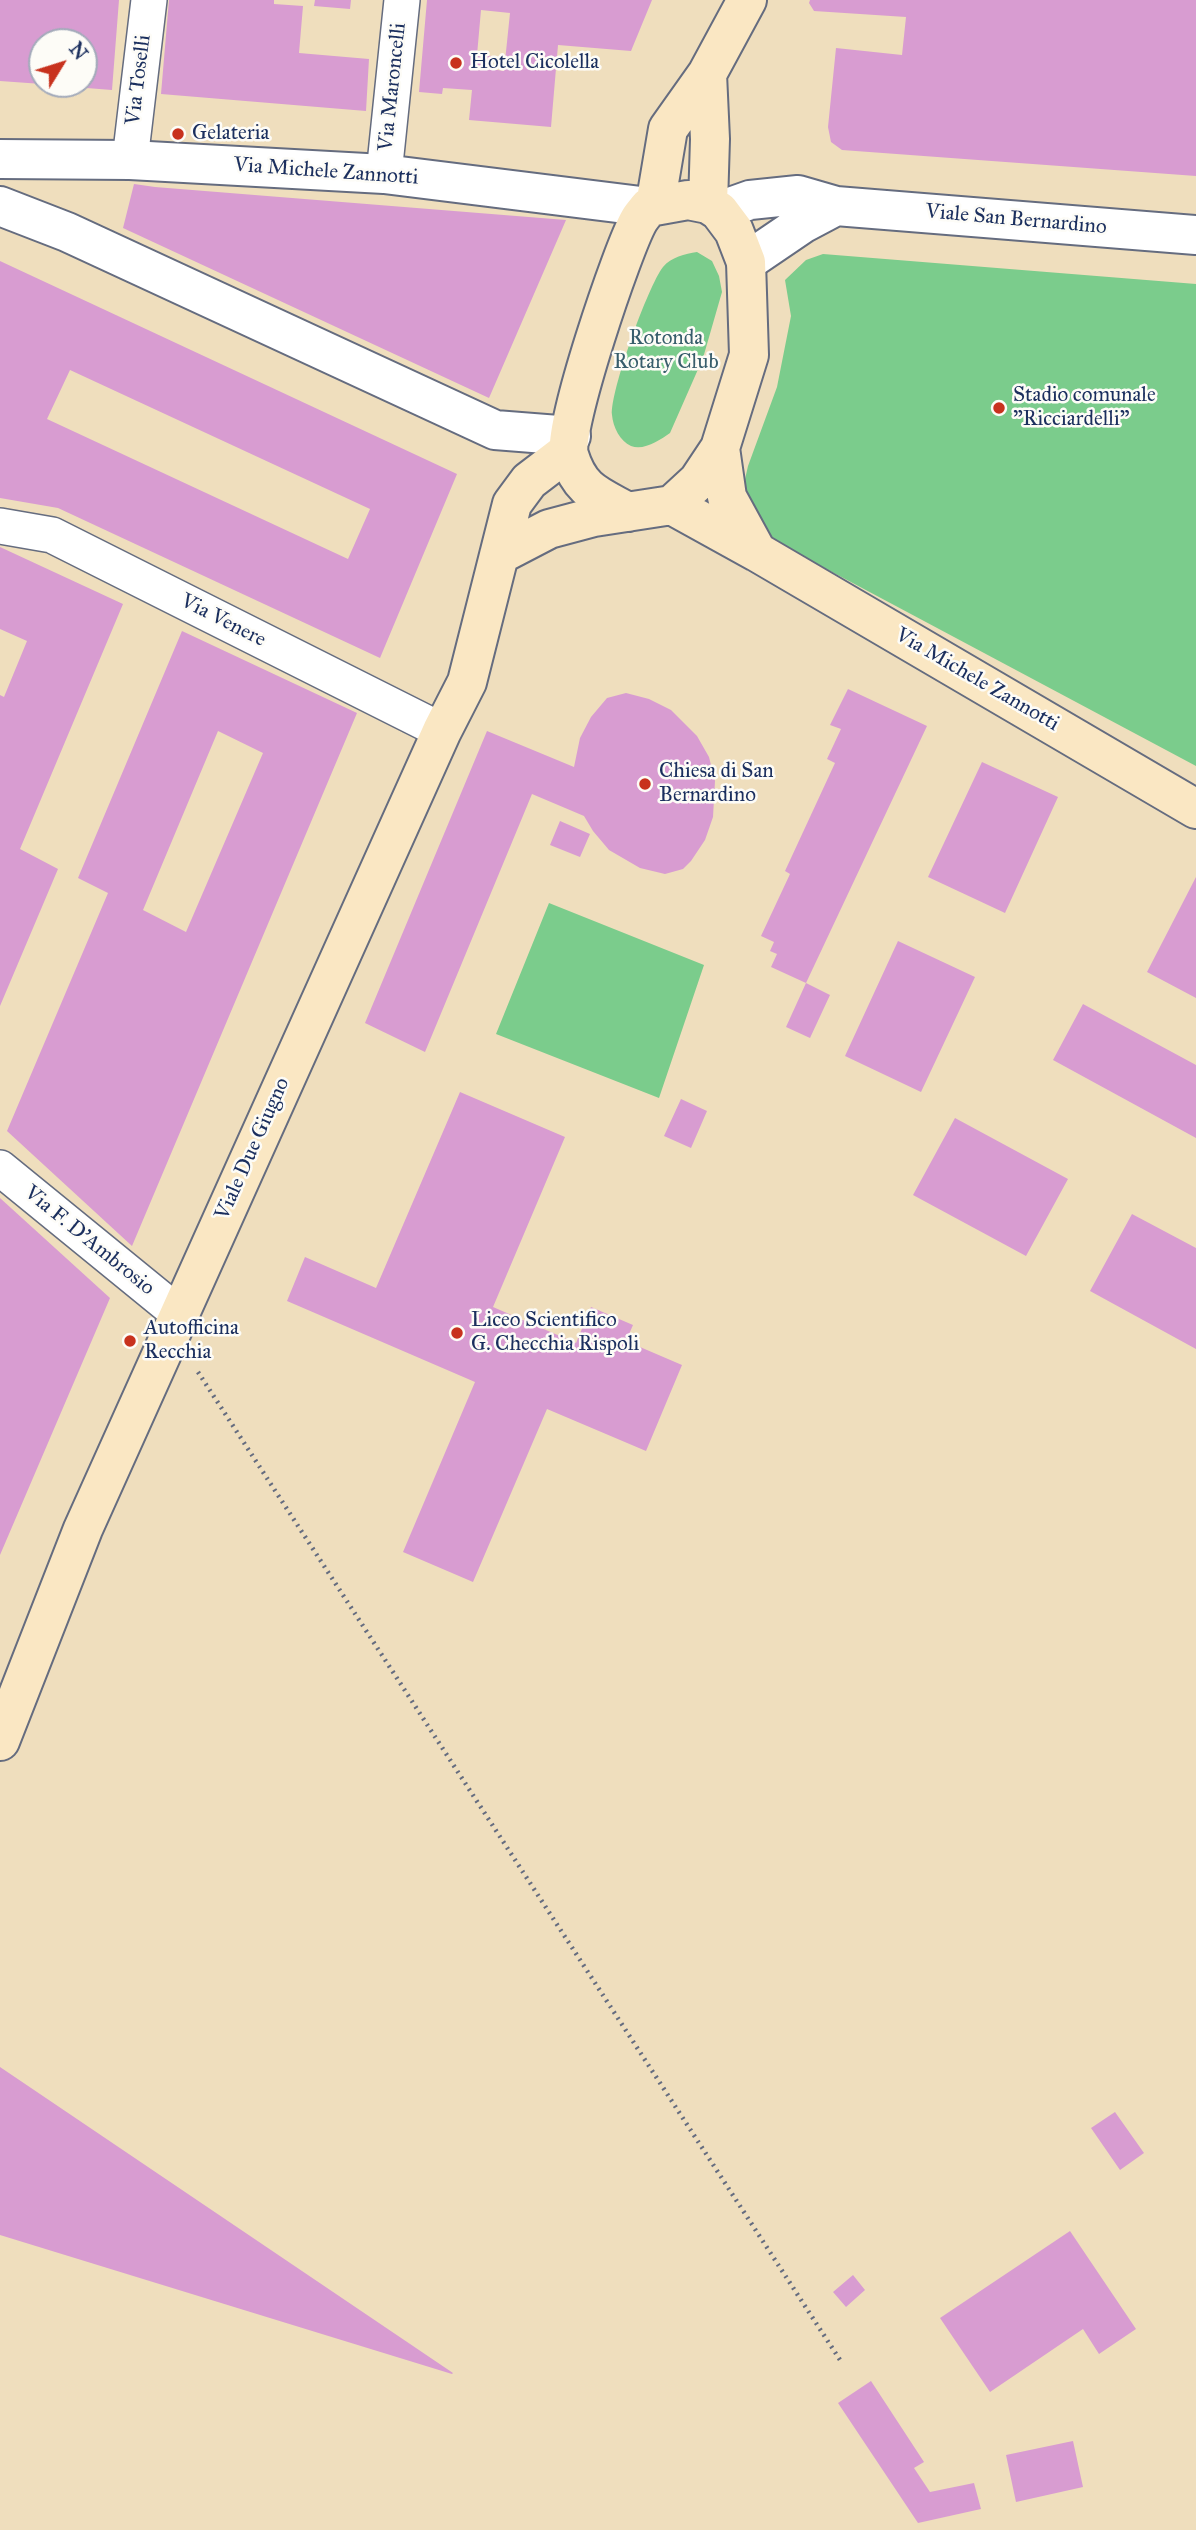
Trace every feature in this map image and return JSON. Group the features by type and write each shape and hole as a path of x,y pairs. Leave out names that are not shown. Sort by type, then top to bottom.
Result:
{"main road":[{"path":"628,512 584,487 569,444 572,418 613,281 639,220 652,207 668,129 707,74 747,0"},
{"path":"707,74 713,208"},
{"path":"499,555 549,529 594,517 672,505 698,481 720,448 749,355 746,262 734,231 713,208 688,200 652,207"},
{"name":"Viale Due Giugno","path":"0,1741 83,1529 442,731 467,681 512,504 529,481 569,444"},
{"path":"720,448 727,497 757,552"},
{"name":"Via Michele Zannotti","path":"672,505 1196,809"}],"street":[{"name":"Via Toselli","path":"130,160 149,0"},
{"name":"Via Maroncelli","path":"384,173 402,0"},
{"name":"Via Michele Zannotti","path":"0,159 130,160 384,173 652,207"},
{"name":"Viale San Bernardino","path":"713,208 750,200 798,195 836,206 1196,235"},
{"path":"0,206 67,232 495,430 569,444"},
{"path":"746,262 802,224 836,206"},
{"name":"Via Venere","path":"0,526 52,535 442,731"},
{"name":"Via F. D'Ambrosio","path":"0,1168 175,1322"}],"path":[{"path":"175,1322 842,2363"}],"green space":[{"name":"Rotonda Rotary Club","path":"697,252 712,261 722,292 703,358 670,433 646,446 631,446 618,433 612,415 617,385 631,340 648,295 663,267 674,258"},
{"name":"Stadio comunale \"Ricciardelli\"","path":"823,254 1196,284 1196,766 757,532 741,497 748,466 777,387 791,316 785,280 806,260"},
{"path":"549,903 704,965 659,1098 496,1034"}],"building":[{"path":"0,0 119,0 112,90 98,89 98,28 28,28 28,83 0,81"},
{"path":"169,0 274,0 274,4 303,6 299,53 369,59 366,111 161,94"},
{"path":"315,0 351,0 350,9 314,6"},
{"name":"Hotel Cicolella","path":"427,0 652,0 631,51 558,45 551,127 469,120 472,90 443,88 442,94 419,92","holes":["481,10 510,13 504,71 491,69 492,56 477,55"]},
{"path":"810,0 1196,0 1196,176 842,150 831,142 828,127 836,48 902,55 906,17 814,11"},
{"path":"134,184 566,220 489,398 123,228"},
{"path":"0,261 457,474 380,658 58,508 0,498","holes":["70,370 370,509 348,559 47,419"]},
{"path":"0,547 123,604 20,849 58,869 0,1006 0,695 4,697 27,641 0,629"},
{"path":"182,631 357,713 132,1246 7,1131 108,893 78,878","holes":["218,731 263,753 186,932 143,910"]},
{"path":"848,689 927,726 806,983 771,967 777,954 770,951 774,942 761,936 790,874 785,871 835,763 827,759 841,729 830,725"},
{"path":"626,693 649,699 671,710 697,736 709,757 715,781 713,817 705,840 691,861 683,869 665,874 640,868 609,850 584,816 532,794 425,1052 365,1023 487,731 574,767 580,738 591,717 607,698"},
{"path":"982,762 1058,797 1005,913 928,877"},
{"path":"560,821 590,834 580,857 550,845"},
{"path":"1196,877 1196,998 1147,972"},
{"path":"898,941 975,977 921,1092 845,1056"},
{"path":"806,983 830,995 810,1038 786,1027"},
{"path":"1083,1004 1196,1065 1196,1138 1053,1060"},
{"name":"Liceo Scientifico G. Checchia Rispoli","path":"460,1092 565,1137 493,1307 576,1343 591,1307 633,1325 626,1341 682,1365 646,1451 547,1409 473,1582 403,1552 475,1382 287,1301 305,1257 376,1288"},
{"path":"681,1099 707,1111 691,1148 664,1136"},
{"path":"955,1118 1068,1179 1026,1256 913,1195"},
{"path":"0,1198 110,1298 0,1555"},
{"path":"1132,1214 1196,1248 1196,1349 1090,1291"},
{"path":"0,2067 453,2373 0,2235"},
{"path":"1115,2112 1144,2153 1120,2170 1091,2128"},
{"path":"1070,2231 1136,2329 1099,2354 1083,2329 990,2392 940,2318"},
{"path":"853,2275 865,2290 846,2307 833,2292"},
{"path":"871,2381 924,2462 914,2468 930,2492 974,2483 981,2509 918,2523 838,2403"},
{"path":"1073,2441 1083,2487 1016,2502 1006,2455"}],"place":[{"name":"Hotel Cicolella","path":"456,63"},
{"name":"Gelateria","path":"178,134"},
{"name":"Stadio comunale \"Ricciardelli\"","path":"999,408"},
{"name":"Chiesa di San Bernardino","path":"645,784"},
{"name":"Liceo Scientifico G. Checchia Rispoli","path":"457,1333"},
{"name":"Autofficina Recchia","path":"130,1341"}]}
